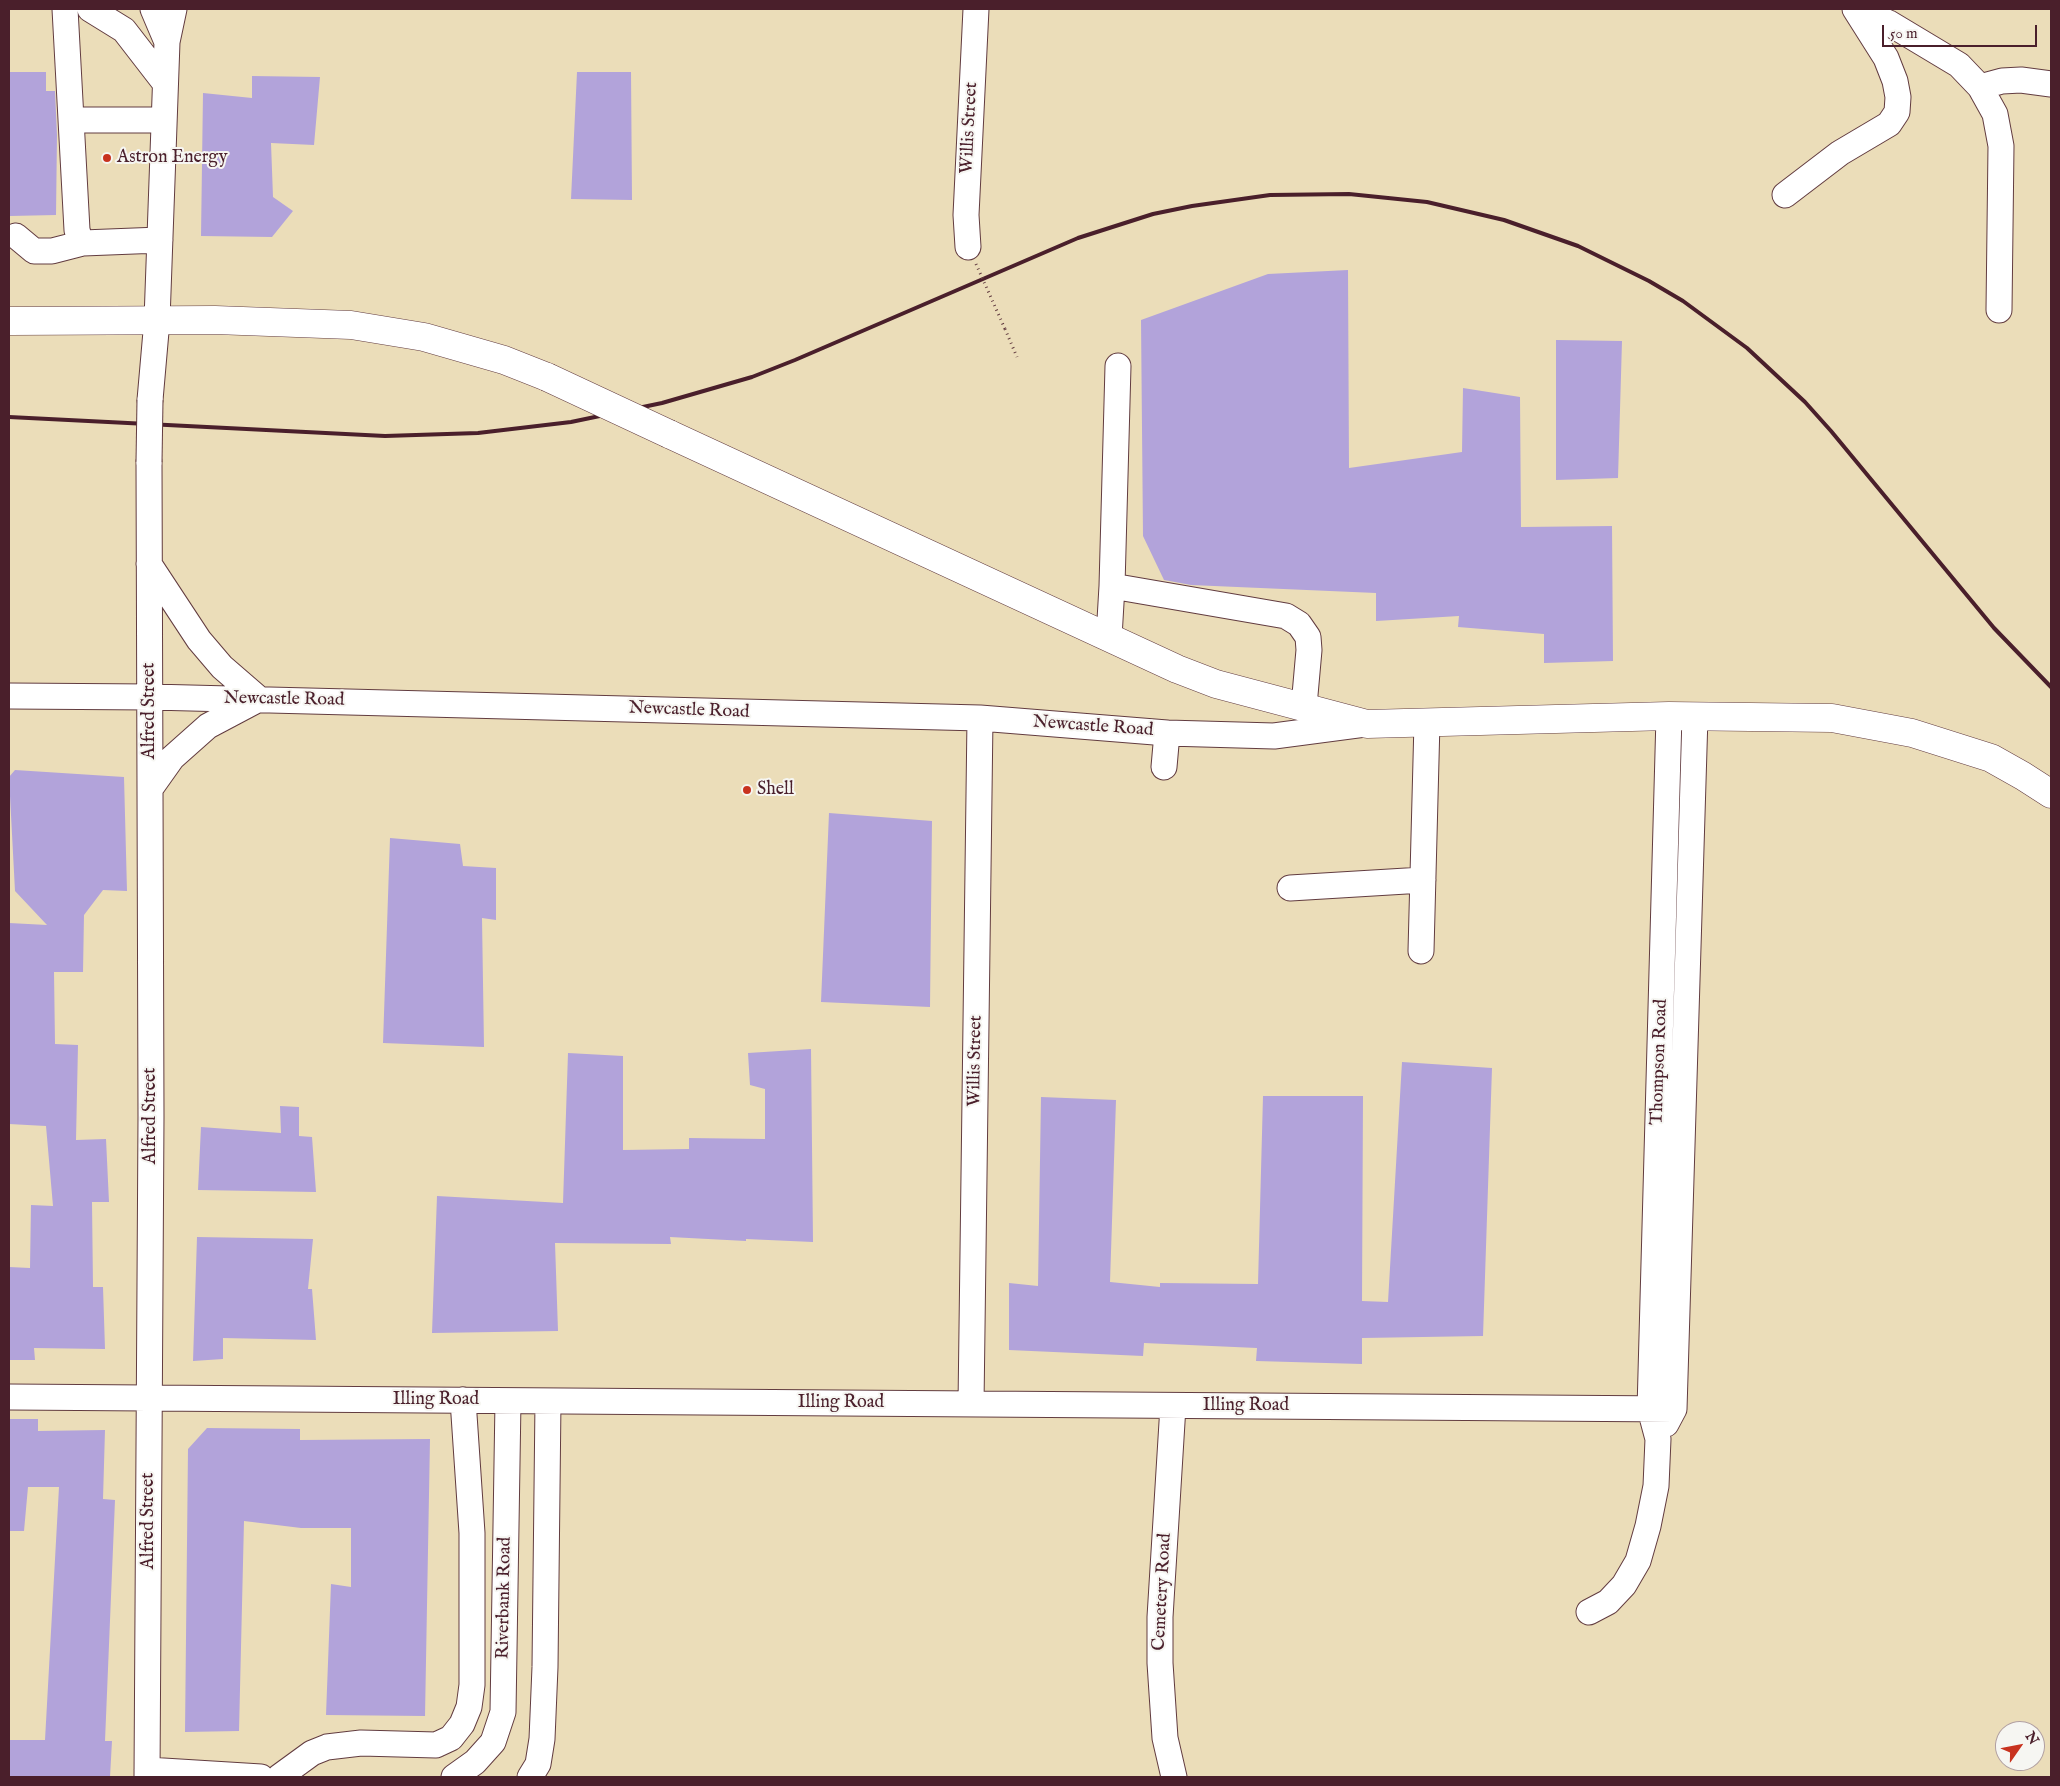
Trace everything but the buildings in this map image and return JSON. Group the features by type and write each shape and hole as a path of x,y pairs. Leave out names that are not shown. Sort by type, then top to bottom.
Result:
{"highway":[{"path":"9,321 157,320 301,322 352,325 432,339 504,360 547,377 1177,669 1216,684 1367,724 1682,716 1832,718 1912,733 1991,758 2051,794"}],"street":[{"path":"65,9 77,230 83,243"},
{"path":"90,9 124,30 165,83"},
{"path":"153,9 167,42"},
{"name":"Alfred Street","path":"147,1774 150,1398 151,697 149,462 150,400 157,320 167,42 174,9"},
{"name":"Willis Street","path":"972,256 966,215 976,9"},
{"path":"1856,9 1889,23 1959,65 1980,86 1995,114 2001,146 1999,310"},
{"path":"1785,195 1840,154 1889,124 1897,112 1898,97 1895,81 1886,58 1856,9"},
{"path":"1980,86 2002,81 2020,80 2051,84"},
{"path":"71,120 164,120"},
{"path":"16,236 34,251 52,251 83,243 160,240"},
{"path":"1109,637 1118,366"},
{"path":"149,564 199,640 222,667 259,699 208,726 172,758 150,789"},
{"path":"1112,586 1286,616 1299,624 1308,638 1310,650 1304,706"},
{"name":"Newcastle Road","path":"9,696 259,699 980,718 1167,733 1274,736 1367,724"},
{"name":"Thompson Road","path":"1589,1612 1608,1602 1624,1585 1638,1562 1656,1486 1658,1439 1662,1409 1682,716"},
{"name":"Willis Street","path":"971,1404 980,718"},
{"path":"1421,951 1427,722"},
{"path":"1164,767 1167,733"},
{"path":"1290,888 1423,880"},
{"name":"Illing Road","path":"9,1397 1662,1409"},
{"path":"279,1777 312,1752 327,1747 361,1743 436,1745 451,1738 462,1724 469,1707 472,1685 472,1533 463,1400"},
{"name":"Riverbank Road","path":"454,1777 475,1762 493,1742 504,1712 508,1401"},
{"path":"530,1777 538,1764 545,1676 548,1401"},
{"name":"Cemetery Road","path":"1173,1406 1160,1617 1160,1663 1165,1738 1174,1777"},
{"path":"147,1774 262,1777"}],"path":[{"path":"972,256 1017,357"}],"railway":[{"path":"9,417 385,436 478,433 571,422 662,403 752,377 1078,238 1153,214 1192,206 1270,195 1349,194 1427,202 1504,220 1578,246 1649,281 1683,301 1747,348 1805,402 1994,628 2051,687"}],"place":[{"name":"Astron Energy","path":"107,158"},
{"name":"Shell","path":"747,790"}]}
